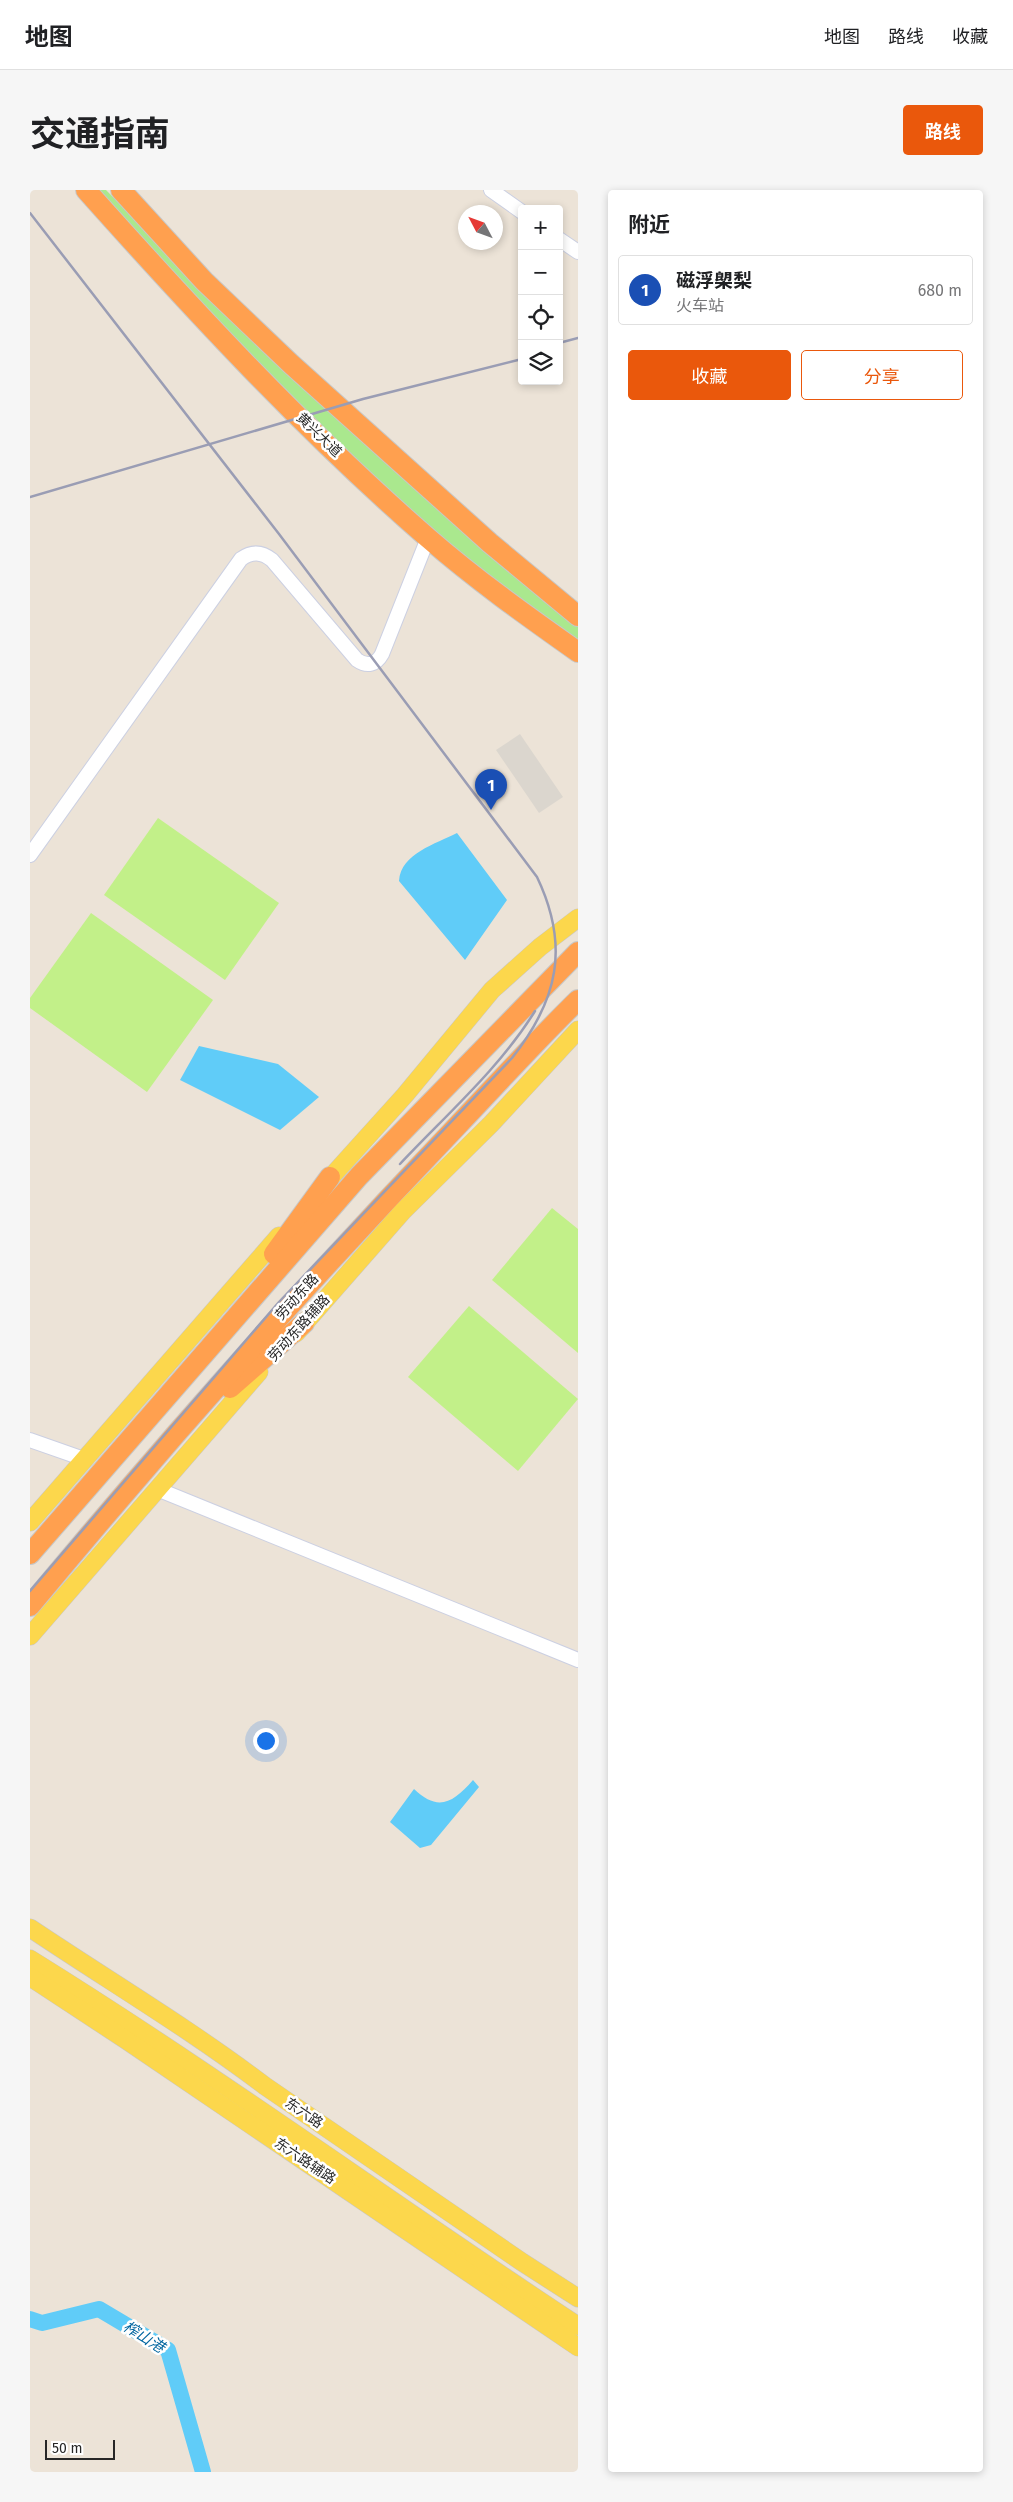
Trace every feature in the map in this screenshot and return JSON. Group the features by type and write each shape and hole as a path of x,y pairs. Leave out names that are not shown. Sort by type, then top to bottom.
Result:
{"highway":[{"name":"黄兴大道","path":"86,190 248,368 428,538 480,580 578,652"},
{"path":"121,190 204,281 290,364 483,537 578,616"},
{"path":"30,1554 359,1176 578,952"},
{"name":"劳动东路","path":"30,1606 120,1498 273,1323 380,1207 578,1000"},
{"path":"158,1406 330,1177"},
{"path":"120,1498 226,1391 304,1323"}],"main road":[{"path":"30,1522 330,1177 405,1094 492,990 540,947 578,918"},
{"name":"劳动东路辅路","path":"30,1636 403,1211 490,1124 578,1030"},
{"name":"东六路","path":"30,1928 94,1968 212,2047 418,2191 578,2298"},
{"name":"东六路","path":"30,1959 174,2053 501,2276 578,2326"},
{"name":"东六路辅路","path":"30,1978 126,2040 578,2347"},
{"path":"340,2166 354,2194"}],"street":[{"path":"491,190 518,209"},
{"path":"563,242 578,252"},
{"path":"30,855 241,559 253,553 266,556 272,560 357,660 366,665 371,664 382,654 428,538"},
{"path":"30,1440 84,1459"},
{"path":"158,1489 578,1660"}],"green space":[{"path":"99,190 106,190 226,312 578,626 578,644 449,545 370,474 242,350"},
{"path":"158,818 279,903 225,980 104,895"},
{"path":"91,913 213,1000 147,1092 30,1008 30,998"},
{"path":"552,1208 578,1229 578,1353 492,1280"},
{"path":"469,1306 578,1399 518,1471 408,1377"}],"shaded area":[{"path":"520,734 563,797 539,813 496,750"}],"water":[{"path":"457,833 507,900 465,960 399,881 401,871 413,856"},
{"path":"199,1046 278,1064 319,1097 280,1130 180,1080"},
{"path":"473,1780 479,1787 431,1845 420,1848 390,1822 414,1789 431,1801 445,1802 459,1794"}],"waterway":[{"name":"榨山港","path":"30,2319 42,2323 99,2309 168,2350 203,2472"}],"railway":[{"path":"30,213 279,534 537,877 547,902 556,949 554,972 549,993 540,1015 512,1058 279,1302 30,1591"},
{"path":"563,342 578,338"},
{"path":"30,497 363,399 518,360"},
{"path":"400,1164 489,1072 506,1052 535,1011"}],"place":[{"name":"磁浮㮾梨","path":"491,810"}]}
